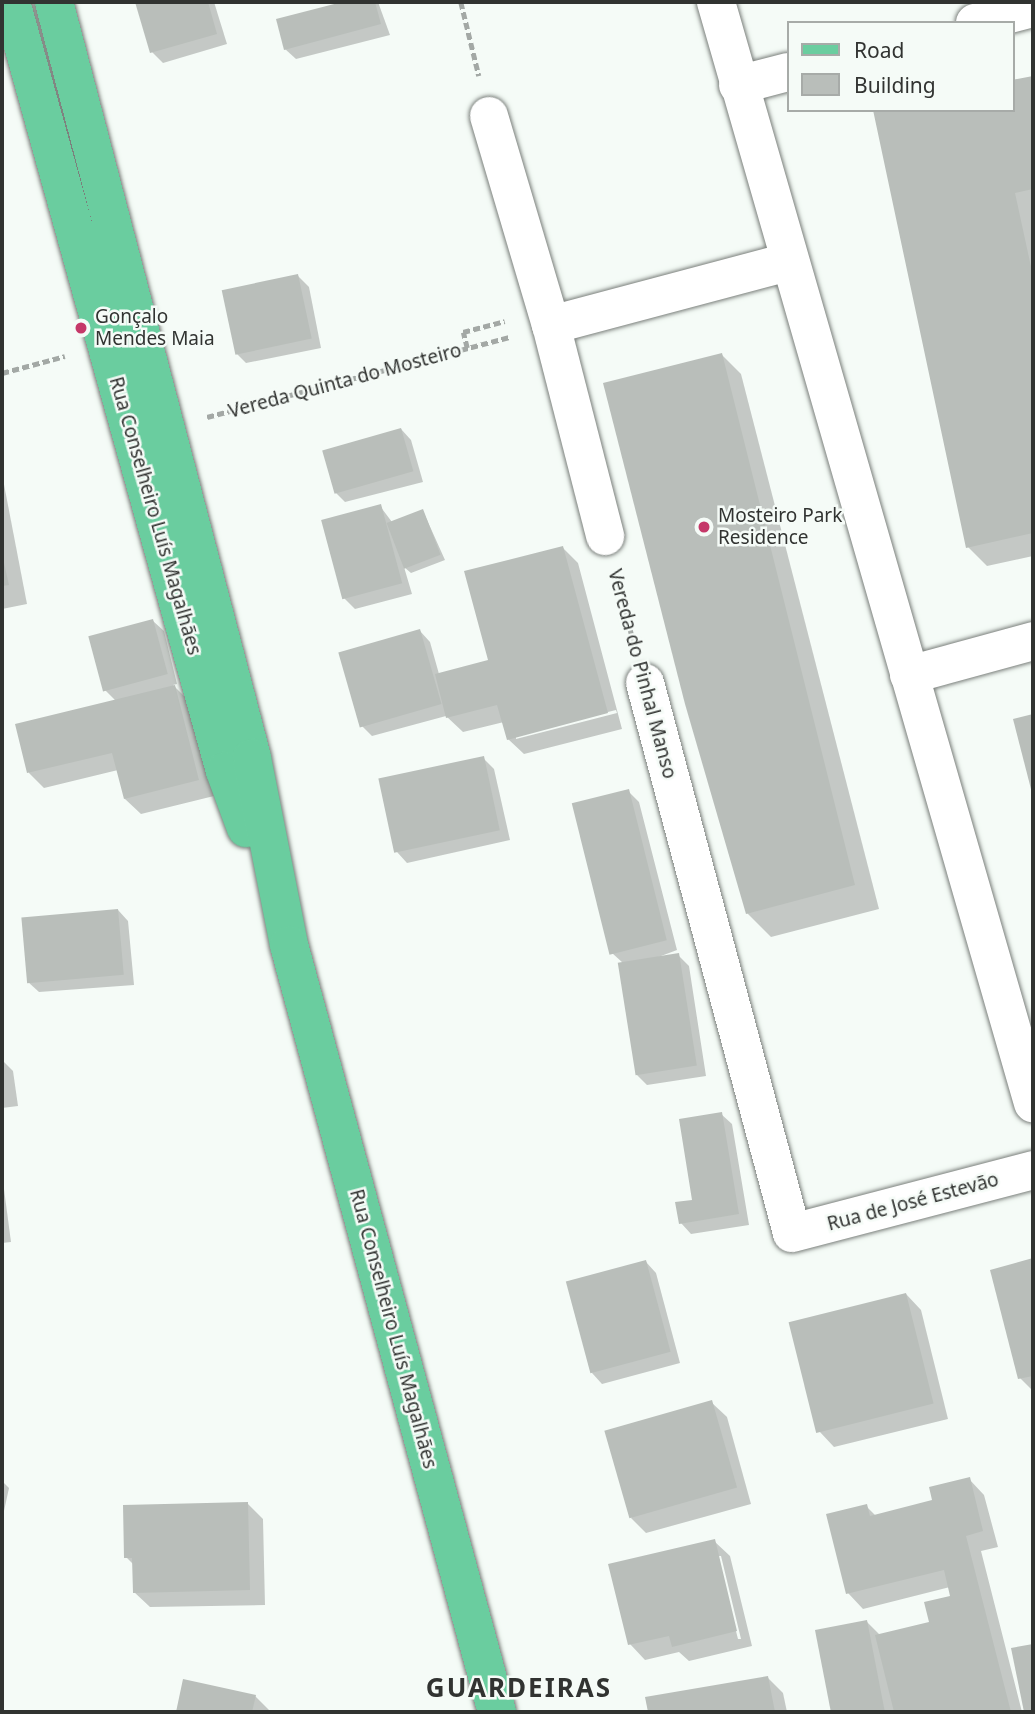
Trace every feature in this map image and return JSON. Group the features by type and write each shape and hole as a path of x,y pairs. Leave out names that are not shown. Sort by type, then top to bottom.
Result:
{"main road":[{"name":"Rua Conselheiro Luís Magalhães","path":"11,2 225,771 289,945"},
{"name":"Rua Conselheiro Luís Magalhães","path":"54,2 169,428 251,758 289,945 497,1712"}],"street":[{"path":"716,2 788,262 1033,1104"},
{"path":"983,21 1033,8"},
{"path":"738,85 786,73"},
{"path":"489,116 536,330 605,536"},
{"path":"536,330 788,262"},
{"path":"909,675 1033,641"},
{"name":"Vereda do Pinhal Manso","path":"645,683 792,1233"},
{"name":"Rua de José Estevão","path":"792,1233 1033,1170"}],"path":[{"path":"461,2 489,116"},
{"name":"Vereda Quinta do Mosteiro","path":"169,428 536,330"},
{"path":"2,373 73,354"},
{"name":"Vereda do Pinhal Manso","path":"605,536 645,683"}],"building":[{"path":"135,2 208,2 217,34 150,53"},
{"path":"342,2 375,2 381,24 284,50 276,19"},
{"path":"1033,76 1033,189 1015,193 1033,276 1033,533 966,548 873,112 1014,112 1014,80"},
{"path":"298,274 312,339 235,355 222,290"},
{"name":"Mosteiro Park Residence","path":"722,353 855,885 746,914 685,704 603,383"},
{"path":"401,428 413,471 335,494 322,451"},
{"path":"381,504 402,583 342,599 321,520"},
{"path":"423,509 441,555 404,569 387,523"},
{"path":"563,546 608,713 507,740 497,705 446,718 435,674 488,660 464,571"},
{"path":"2,554 9,585 2,586"},
{"path":"153,619 168,674 103,691 88,636"},
{"path":"420,629 441,704 360,727 338,652"},
{"path":"175,685 199,780 124,799 112,753 27,773 15,724"},
{"path":"1033,714 1033,793 1032,793 1013,719"},
{"path":"484,756 500,830 394,853 378,778"},
{"path":"629,789 667,940 609,955 572,803"},
{"path":"118,909 124,975 27,983 21,917"},
{"path":"679,953 697,1066 636,1075 618,963"},
{"path":"722,1112 739,1214 679,1224 675,1202 692,1200 679,1119"},
{"path":"1033,1258 1033,1376 1018,1379 990,1270"},
{"path":"646,1260 671,1352 590,1373 566,1281"},
{"path":"906,1293 934,1404 816,1433 789,1322"},
{"path":"712,1400 737,1487 629,1518 604,1431"},
{"path":"970,1477 983,1531 966,1536 1011,1712 894,1712 875,1635 929,1622 924,1602 950,1596 944,1570 846,1594 826,1514 867,1504 870,1516 932,1500 929,1487"},
{"path":"248,1502 250,1590 133,1593 132,1558 124,1558 123,1505"},
{"path":"715,1539 737,1631 672,1647 669,1636 628,1645 608,1564"},
{"path":"867,1620 885,1712 831,1712 815,1630"},
{"path":"1033,1644 1033,1712 1024,1712 1011,1648"},
{"path":"768,1676 775,1712 648,1712 645,1697"},
{"path":"183,1679 256,1695 252,1712 176,1712"}],"place":[{"name":"Gonçalo Mendes Maia","path":"81,328"},
{"name":"Mosteiro Park Residence","path":"704,527"}],"district":[{"name":"GUARDEIRAS","path":"519,1688"}]}
